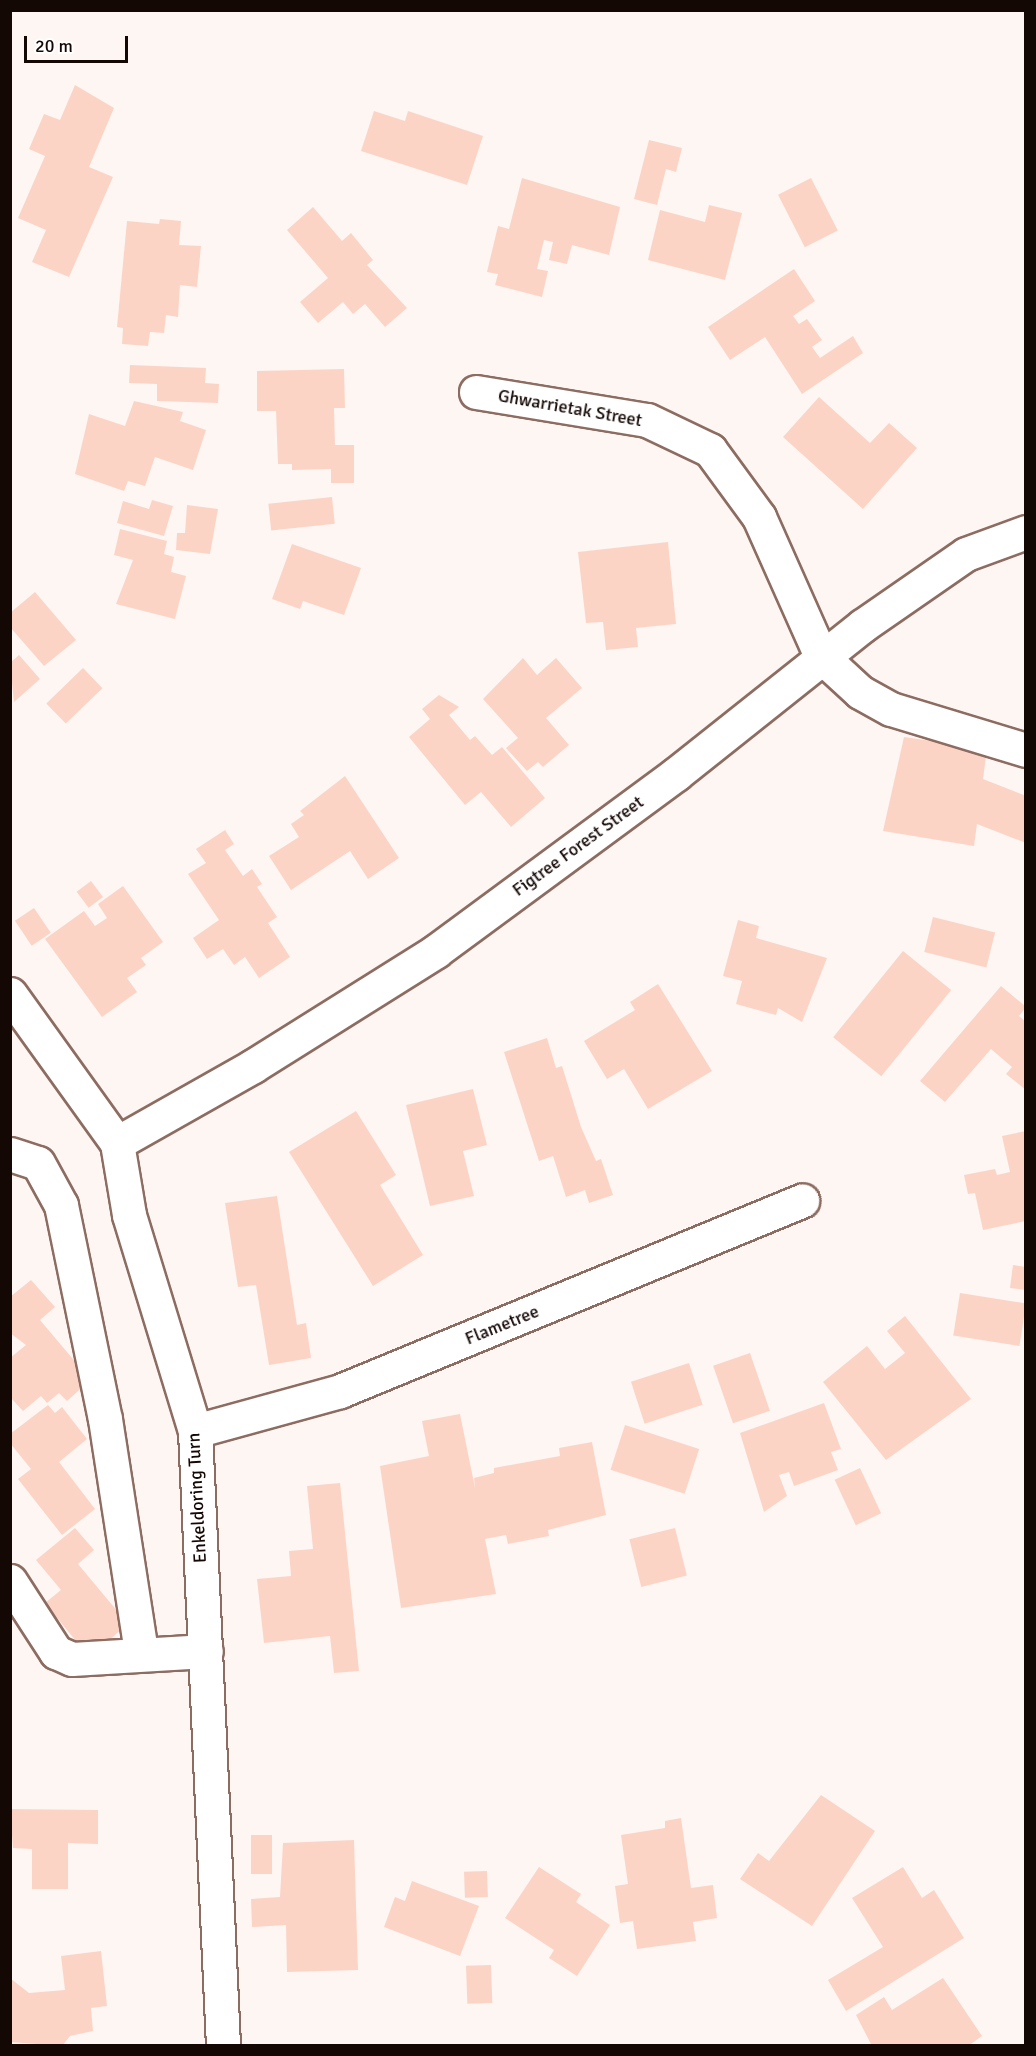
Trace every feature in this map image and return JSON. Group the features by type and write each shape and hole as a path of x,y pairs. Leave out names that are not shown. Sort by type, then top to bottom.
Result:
{"street":[{"name":"Ghwarrietak Street","path":"476,392 647,420 710,450 759,517 821,656"},
{"name":"Figtree Forest Street","path":"117,1143 253,1066 436,951 676,774 821,656 966,554 1026,532"},
{"path":"821,656 860,692 891,709 1026,750"},
{"name":"Enkeldoring Turn","path":"10,994 117,1143 129,1215 195,1431 223,2046"},
{"path":"10,1154 38,1163 61,1205 105,1419 141,1652"},
{"name":"Flametree","path":"195,1431 340,1391 802,1201"},
{"path":"10,1581 56,1652 72,1659 141,1652 206,1651"}],"building":[{"path":"75,85 114,108 89,167 113,177 69,277 32,262 46,230 18,218 45,156 29,149 44,114 60,120"},
{"path":"374,111 405,121 408,111 483,136 467,185 361,151"},
{"path":"649,140 682,148 676,172 666,169 657,205 634,199"},
{"path":"522,178 620,207 609,255 572,245 567,264 549,260 553,242 544,240 537,269 548,271 542,297 495,285 498,274 487,272 498,226 509,229"},
{"path":"811,178 838,231 805,247 778,195"},
{"path":"709,205 742,213 725,280 648,260 660,210 705,222"},
{"path":"313,207 342,241 351,233 373,260 367,265 407,308 385,327 365,304 353,314 343,302 318,323 300,302 328,278 287,230"},
{"path":"160,219 181,221 179,245 201,246 197,287 180,285 178,317 166,315 164,333 150,332 148,346 122,344 123,328 117,327 127,221 159,224"},
{"path":"794,269 815,301 793,316 799,324 807,319 822,340 812,347 820,358 853,336 863,353 802,394 765,337 730,360 708,327"},
{"path":"130,365 206,368 205,383 219,384 218,403 157,401 157,384 129,383"},
{"path":"344,369 345,408 334,408 335,445 354,445 354,483 331,483 331,469 292,470 292,464 278,464 276,411 257,411 257,371"},
{"path":"819,397 870,443 889,423 917,448 863,509 783,437"},
{"path":"134,401 183,412 180,421 206,430 193,470 155,457 145,486 128,481 124,491 75,474 89,414 125,426"},
{"path":"332,497 335,524 271,531 268,504"},
{"path":"152,500 173,506 164,536 117,523 123,501 149,509"},
{"path":"187,505 218,509 210,554 176,550 177,533 185,533"},
{"path":"120,529 167,541 164,554 174,557 171,572 186,576 175,619 116,604 133,560 114,555"},
{"path":"668,542 676,624 636,628 638,647 606,650 603,622 586,623 578,552"},
{"path":"292,544 361,568 344,615 303,601 300,609 272,599"},
{"path":"35,592 76,640 44,666 10,627 10,613"},
{"path":"19,655 40,679 14,702 10,663"},
{"path":"523,658 537,675 556,658 582,688 546,718 569,745 543,767 538,762 527,771 506,748 518,738 483,699"},
{"path":"83,668 102,688 66,724 46,703"},
{"path":"439,695 459,707 449,715 470,740 475,736 492,755 502,747 545,798 511,827 481,792 465,805 409,737 430,719 422,709"},
{"path":"904,737 987,749 983,779 1026,796 1026,843 977,824 974,846 883,831"},
{"path":"345,776 399,858 368,879 350,851 291,890 269,856 299,837 291,824 304,815 300,811"},
{"path":"225,830 234,844 225,850 243,876 252,869 262,884 257,887 277,917 268,923 290,957 259,978 245,957 234,965 223,949 207,959 193,938 219,920 188,874 206,863 196,849"},
{"path":"91,881 103,897 89,908 77,892"},
{"path":"123,886 163,942 141,958 146,965 127,978 137,992 102,1017 45,939 84,911 95,926 107,918 98,904"},
{"path":"34,908 51,933 32,946 15,921"},
{"path":"933,917 995,932 986,967 924,952"},
{"path":"738,920 759,926 756,938 827,958 802,1022 778,1008 776,1015 736,1004 742,981 723,976"},
{"path":"903,951 951,990 881,1076 833,1037"},
{"path":"658,984 712,1071 648,1109 624,1069 607,1079 584,1041 635,1010 630,1002"},
{"path":"1001,986 1026,1007 1019,1016 1026,1022 1026,1090 1006,1074 1012,1067 991,1049 945,1102 920,1081"},
{"path":"547,1038 556,1068 562,1066 581,1127 596,1161 601,1159 613,1195 589,1203 585,1190 566,1197 553,1156 539,1161 504,1052"},
{"path":"473,1089 487,1145 463,1151 474,1196 430,1206 406,1105"},
{"path":"356,1111 396,1175 380,1185 423,1255 373,1286 289,1152"},
{"path":"1026,1131 1026,1221 983,1230 975,1193 968,1194 964,1175 995,1169 997,1175 1010,1172 1002,1136"},
{"path":"277,1196 297,1325 306,1323 311,1358 269,1365 256,1285 238,1287 225,1203"},
{"path":"1013,1265 1026,1267 1026,1290 1010,1288"},
{"path":"31,1280 55,1307 40,1320 83,1371 79,1375 87,1383 67,1401 59,1393 47,1403 41,1396 23,1411 10,1397 10,1358 26,1345 10,1333 10,1297"},
{"path":"960,1293 1026,1303 1019,1346 953,1335"},
{"path":"905,1316 971,1399 886,1460 823,1382 867,1346 885,1369 905,1353 887,1331"},
{"path":"750,1353 770,1411 733,1423 713,1366"},
{"path":"689,1363 703,1405 645,1424 631,1382"},
{"path":"824,1403 841,1449 831,1452 838,1470 794,1486 789,1472 779,1475 787,1496 764,1512 740,1433"},
{"path":"48,1405 55,1413 62,1407 87,1439 59,1462 95,1509 62,1535 18,1479 31,1469 10,1443 10,1434"},
{"path":"460,1414 475,1488 474,1478 494,1473 494,1468 560,1456 559,1448 592,1442 606,1515 548,1530 549,1536 508,1544 506,1535 485,1539 496,1594 401,1608 380,1466 429,1456 422,1421"},
{"path":"625,1425 699,1449 685,1494 610,1470"},
{"path":"860,1468 881,1513 856,1525 835,1480"},
{"path":"340,1483 359,1671 334,1673 330,1636 264,1643 257,1579 291,1576 289,1551 313,1549 307,1486"},
{"path":"75,1528 94,1550 78,1564 128,1624 89,1657 45,1603 61,1590 36,1560"},
{"path":"675,1528 687,1576 641,1587 629,1539"},
{"path":"821,1795 875,1831 812,1926 740,1879 758,1853 769,1861"},
{"path":"10,1809 98,1810 98,1844 68,1843 68,1889 32,1889 32,1849 13,1848"},
{"path":"681,1818 691,1888 713,1885 717,1918 693,1922 696,1941 637,1949 633,1921 620,1923 615,1886 628,1884 621,1835 665,1828 665,1821"},
{"path":"251,1835 272,1835 272,1874 251,1874"},
{"path":"354,1840 358,1970 287,1972 286,1925 252,1927 251,1899 280,1897 283,1843"},
{"path":"539,1867 581,1894 576,1902 610,1925 577,1976 549,1958 554,1950 505,1918"},
{"path":"903,1867 922,1898 934,1890 964,1938 846,2011 828,1980 883,1947 852,1898"},
{"path":"487,1871 488,1897 465,1898 464,1872"},
{"path":"412,1881 479,1906 460,1956 384,1927 395,1897 405,1901"},
{"path":"101,1951 107,2006 91,2008 93,2031 70,2036 62,2046 10,2042 10,1978 29,1993 65,1990 61,1956"},
{"path":"491,1965 492,2003 467,2004 466,1966"},
{"path":"943,1978 982,2036 968,2046 872,2046 856,2015 884,1997 892,2010"}]}
